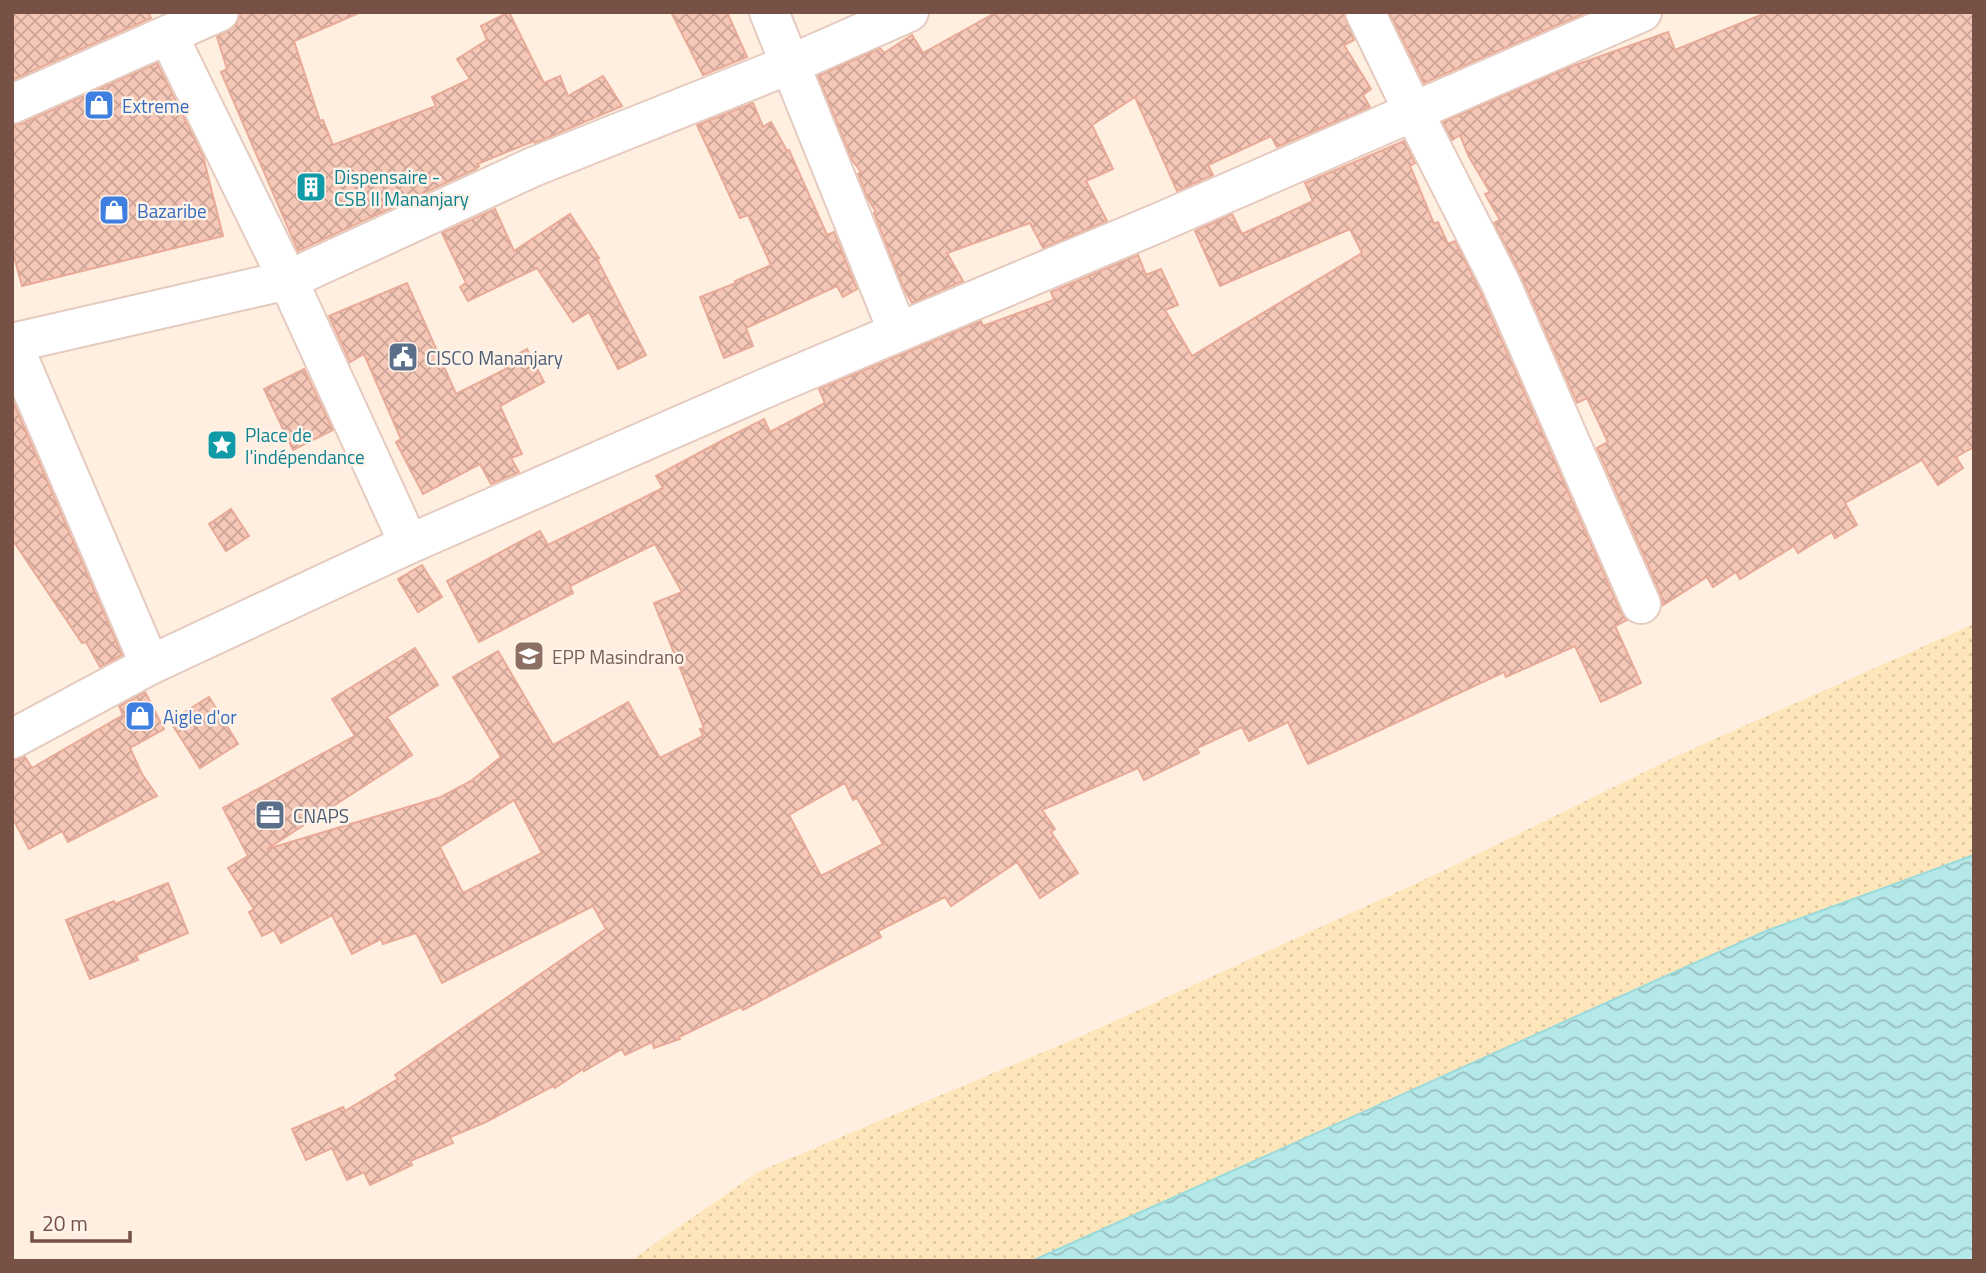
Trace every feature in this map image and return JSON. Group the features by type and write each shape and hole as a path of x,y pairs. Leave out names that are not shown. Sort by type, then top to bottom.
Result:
{"street":[{"path":"12,104 219,12"},
{"path":"769,12 898,331"},
{"path":"150,665 12,343 288,281 533,167 791,64 909,12"},
{"path":"1366,12 1501,284 1641,604"},
{"path":"12,739 150,665 409,544 1642,12"},
{"path":"168,35 288,281 409,544"}],"sand":[{"path":"1974,624 1974,914 1252,1261 630,1261 758,1172 1084,1035 1441,872 1683,753"}],"water":[{"path":"1974,855 1974,1261 1032,1261 1766,931"}],"building":[{"path":"12,12 148,12 151,18 12,80"},
{"path":"241,12 361,12 294,41 320,121 323,120 333,145 436,106 432,97 470,79 457,59 487,40 481,26 509,12 544,83 560,76 568,96 603,76 622,106 477,164 479,166 476,169 298,251 221,72 227,69 217,37 236,25"},
{"path":"671,12 727,12 747,57 703,75"},
{"path":"997,12 1343,12 1354,40 1344,45 1371,89 1363,95 1370,107 1277,147 1271,136 1208,165 1213,175 1177,191 1135,97 1092,125 1113,169 1086,181 1107,221 1043,248 1030,223 947,253 963,281 912,303 903,287 874,213 876,212 858,174 861,172 852,160 818,76 880,48 884,53 912,35 923,53"},
{"path":"1389,12 1587,12 1424,83"},
{"path":"1768,12 1974,12 1974,447 1956,457 1963,468 1938,485 1922,460 1845,503 1857,525 1835,538 1832,532 1798,553 1794,546 1740,579 1736,572 1713,587 1707,577 1663,605 1597,448 1608,442 1587,398 1577,403 1521,275 1494,223 1500,220 1485,194 1490,192 1469,157 1460,135 1452,140 1443,122 1570,67 1668,32 1675,50"},
{"name":"Bazaribe","path":"157,63 203,156 223,236 22,286 12,249 12,125 21,124"},
{"path":"753,103 763,127 771,122 787,151 789,150 827,235 834,232 857,289 843,297 837,286 746,328 753,346 724,358 700,297 771,265 748,215 740,218 697,125"},
{"path":"1404,141 1415,163 1410,166 1434,224 1438,222 1448,244 1455,241 1481,293 1621,613 1627,620 1615,626 1641,683 1601,702 1575,646 1506,677 1504,672 1308,764 1288,722 1249,741 1242,727 1197,748 1199,753 1144,780 1138,768 1042,810 1055,829 1051,832 1078,873 1040,898 1017,862 951,906 945,897 878,931 881,937 743,1010 741,1007 679,1037 680,1039 654,1048 652,1042 625,1055 622,1049 584,1071 583,1069 555,1088 553,1086 486,1122 450,1137 453,1143 410,1161 412,1165 370,1185 364,1172 347,1180 332,1148 306,1160 292,1129 343,1107 345,1111 398,1079 395,1075 606,929 593,906 442,983 416,933 383,944 381,939 352,954 332,915 281,943 274,930 262,936 249,912 254,909 228,868 248,856 223,808 355,736 332,699 415,648 438,685 387,717 412,755 267,849 441,797 471,781 501,757 453,677 498,651 553,745 628,702 660,758 703,736 700,729 704,728 654,603 682,592 655,544 570,586 573,593 479,642 447,581 540,531 548,545 663,488 656,476 725,439 764,419 770,432 825,403 819,389 981,321 983,326 1054,300 1051,292 1138,255 1146,275 1161,269 1178,305 1165,310 1192,356 1362,253 1350,229 1220,286 1195,231 1232,214 1242,234 1313,201 1305,183","holes":["845,783 853,800 857,798 883,844 821,876 789,815","514,800 542,853 463,893 440,847"]},
{"path":"495,209 514,251 570,214 599,258 597,259 646,355 618,369 589,312 573,322 537,268 468,301 460,287 466,283 442,233"},
{"path":"407,283 456,394 506,369 503,362 527,349 544,382 500,406 522,454 511,458 519,472 491,484 480,464 423,494 396,442 401,439 364,354 350,362 329,316"},
{"path":"304,369 333,430 293,450 264,389"},
{"path":"12,399 122,655 100,667 86,642 82,643 12,539"},
{"path":"231,509 249,536 226,551 209,524"},
{"path":"422,565 442,597 418,612 398,579"},
{"path":"145,692 164,729 130,748 142,774 157,796 68,842 62,831 29,849 12,817 12,761 25,757 32,768 123,715 119,706"},
{"path":"209,697 238,744 200,768 170,721"},
{"path":"168,883 188,933 136,955 138,960 90,979 66,920"}],"place":[{"name":"Extreme","path":"99,105"},
{"name":"Dispensaire - CSB II Mananjary","path":"311,187"},
{"name":"Bazaribe","path":"114,210"},
{"name":"CISCO Mananjary","path":"403,357"},
{"name":"Place de l'indépendance","path":"222,445"},
{"name":"EPP Masindrano","path":"529,656"},
{"name":"Aigle d'or","path":"140,716"},
{"name":"CNAPS","path":"270,815"}]}
